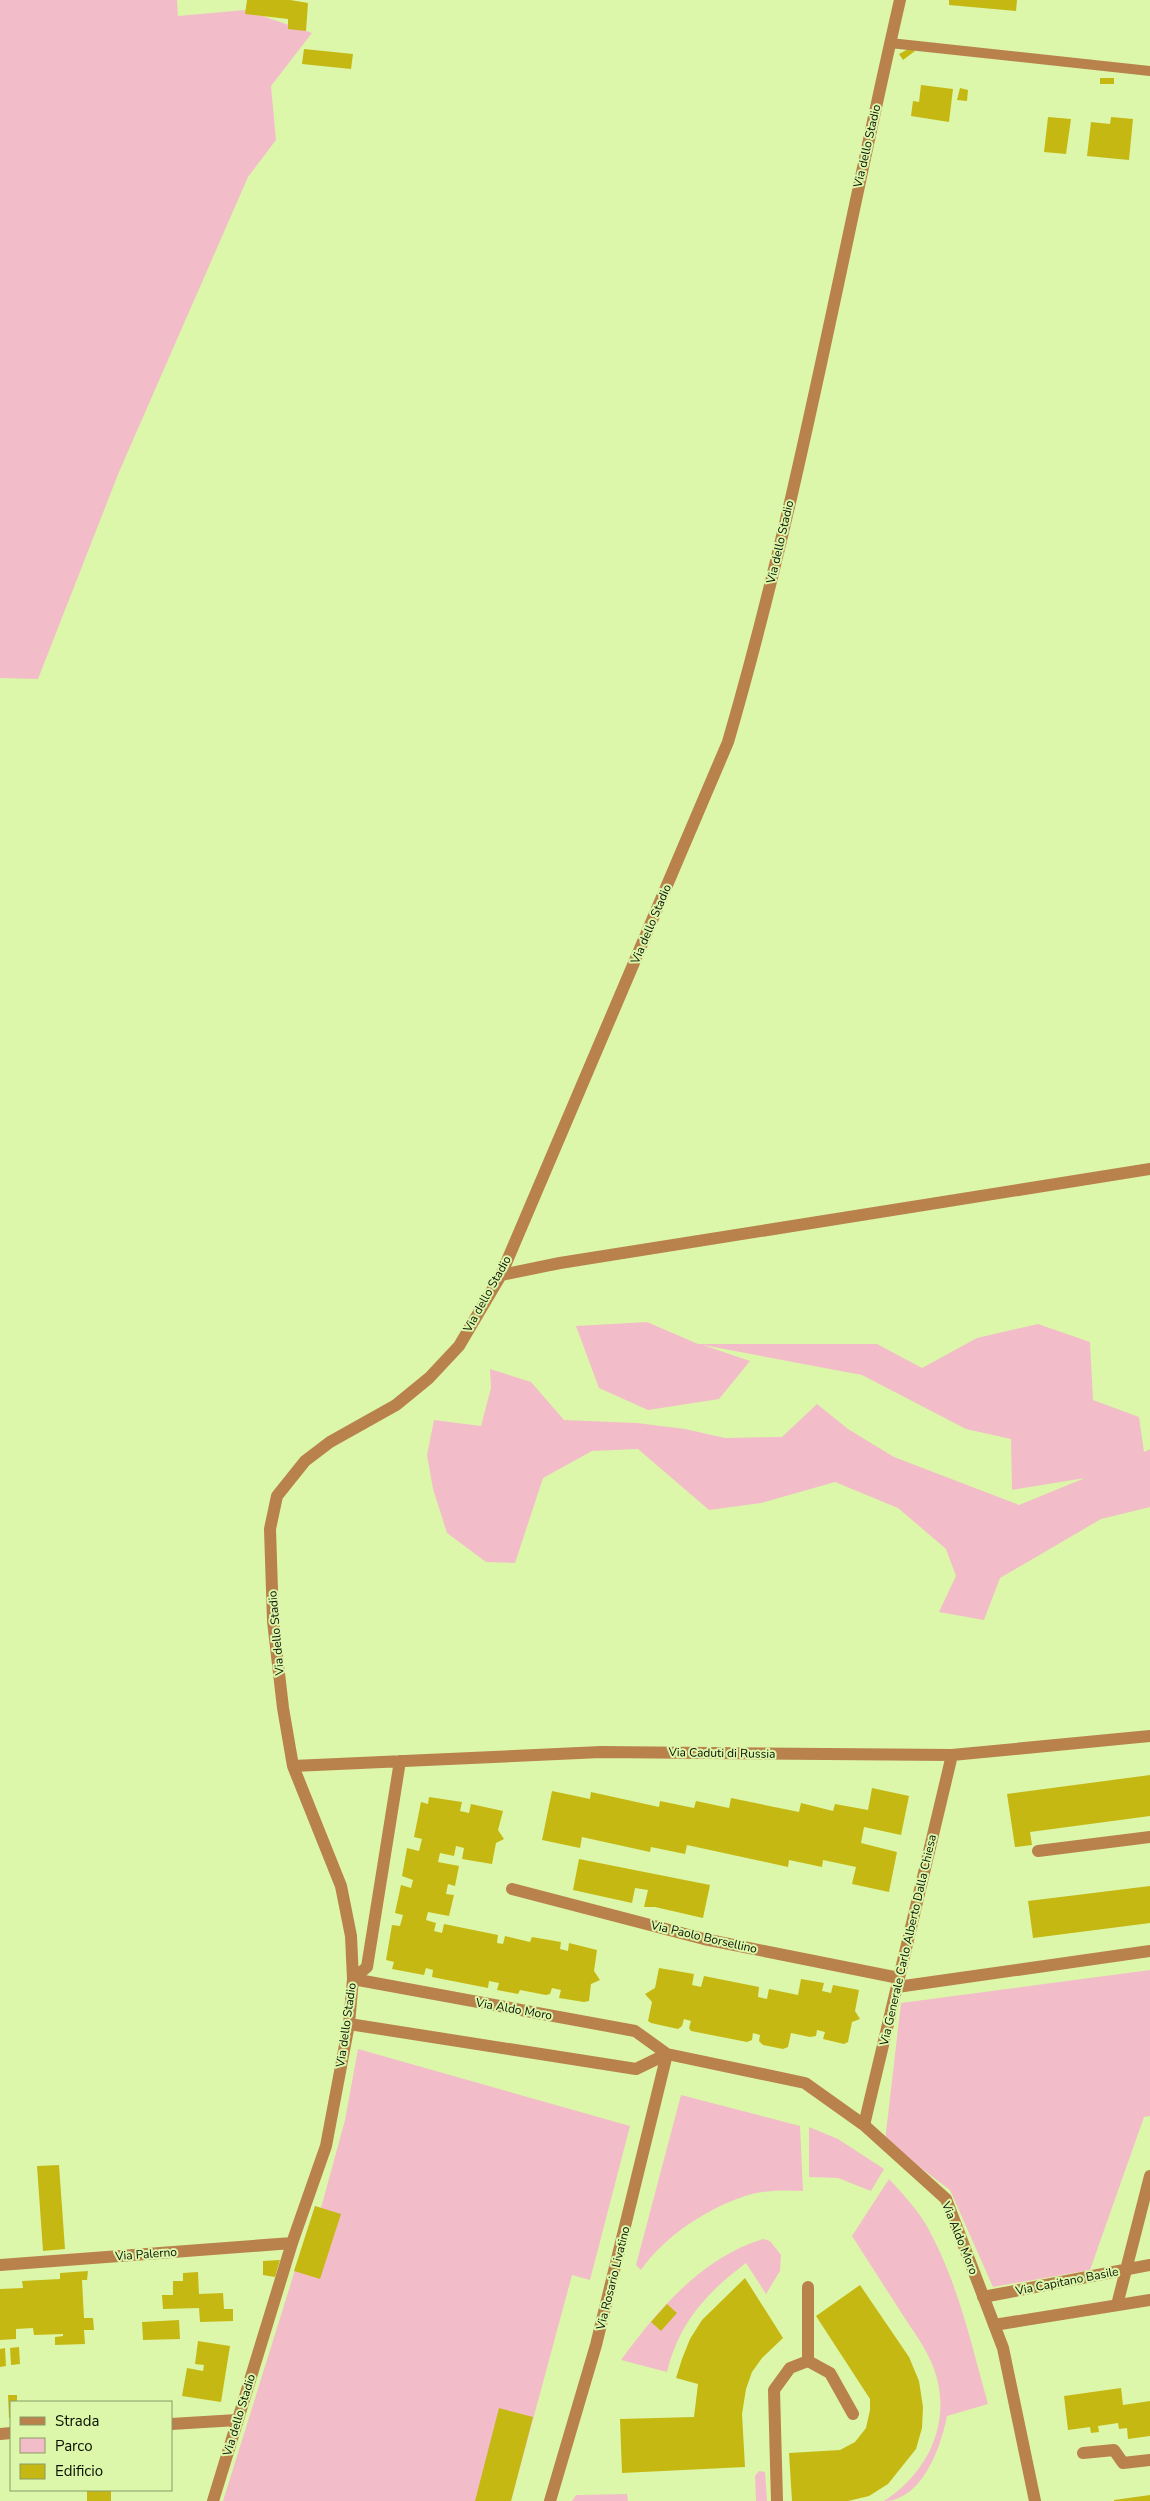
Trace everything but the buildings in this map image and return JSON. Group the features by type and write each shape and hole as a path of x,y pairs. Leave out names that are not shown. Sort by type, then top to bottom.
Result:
{"street":[{"name":"Via dello Stadio","path":"213,2501 292,2242 326,2146 349,2024 354,1979 351,1936 341,1886 293,1766 283,1708 273,1621 270,1529 277,1496 304,1461 330,1442 396,1405 429,1378 459,1346 501,1275 728,742 749,671 785,524 900,0"},
{"path":"501,1275 580,1260 1150,1169"},
{"name":"Via Caduti di Russia","path":"293,1766 601,1752 952,1755 1150,1736"},
{"name":"Via Generale Carlo Alberto Dalla Chiesa","path":"864,2125 952,1755"},
{"path":"354,1979 367,1967 400,1761"},
{"path":"1038,1851 1150,1837"},
{"name":"Via Paolo Borsellino","path":"512,1889 704,1939 898,1983 1150,1951"},
{"name":"Via Aldo Moro","path":"354,1979 635,2031 667,2054 806,2083 864,2125 946,2199 1003,2348 1035,2501"},
{"path":"349,2024 636,2069 667,2054"},
{"name":"Via Rosario Livatino","path":"550,2501 596,2346 667,2054"},
{"path":"1117,2305 1150,2176"},
{"name":"Via Palerno","path":"0,2266 292,2242"},
{"name":"Via Capitano Basile","path":"983,2297 1150,2266"},
{"path":"808,2287 808,2361"},
{"path":"994,2324 1150,2300"},
{"path":"777,2501 774,2390 790,2368 808,2361 830,2373 853,2414"},
{"path":"172,2424 237,2420"},
{"path":"1083,2453 1114,2450 1123,2463 1150,2460"}],"lane":[{"path":"890,43 1150,71"}],"green space":[{"path":"0,0 177,0 178,16 245,10 312,33 271,86 276,140 248,177 119,472 38,679 0,678"},
{"path":"647,1322 698,1344 877,1344 922,1368 977,1338 1038,1324 1090,1342 1093,1400 1139,1417 1144,1452 1150,1449 1150,1507 1101,1519 1000,1578 984,1620 939,1612 956,1576 946,1549 898,1508 835,1482 761,1503 709,1510 638,1449 592,1451 543,1478 515,1563 486,1562 447,1533 433,1489 427,1455 434,1420 481,1426 491,1388 490,1369 531,1382 564,1420 637,1423 685,1429 725,1438 782,1437 817,1404 848,1429 894,1457 1019,1505 1085,1478 1012,1490 1011,1439 966,1429 862,1375 703,1345 750,1361 719,1399 648,1410 599,1388 576,1326"},
{"path":"1150,1970 1150,2116 1144,2117 1090,2270 993,2287 950,2190 885,2141 901,2003"},
{"path":"358,2049 630,2126 590,2280 572,2275 511,2501 223,2501 315,2206 321,2208 345,2120"},
{"path":"681,2095 800,2126 803,2191 752,2194 721,2206 676,2233 651,2257 641,2270 636,2265"},
{"path":"809,2127 838,2139 884,2169 871,2191 838,2178 809,2177"},
{"path":"889,2179 925,2223 946,2266 969,2334 988,2404 947,2416 934,2457 919,2482 909,2492 897,2499 884,2501 913,2476 924,2461 933,2444 940,2408 939,2388 928,2356 852,2236"},
{"path":"763,2239 770,2241 781,2255 780,2271 766,2294 746,2263 718,2286 696,2310 679,2339 667,2372 621,2360 666,2305 701,2272 720,2259"},
{"path":"759,2471 765,2472 767,2501 756,2501 755,2476"},
{"path":"627,2494 628,2501 572,2501 576,2495"}]}
